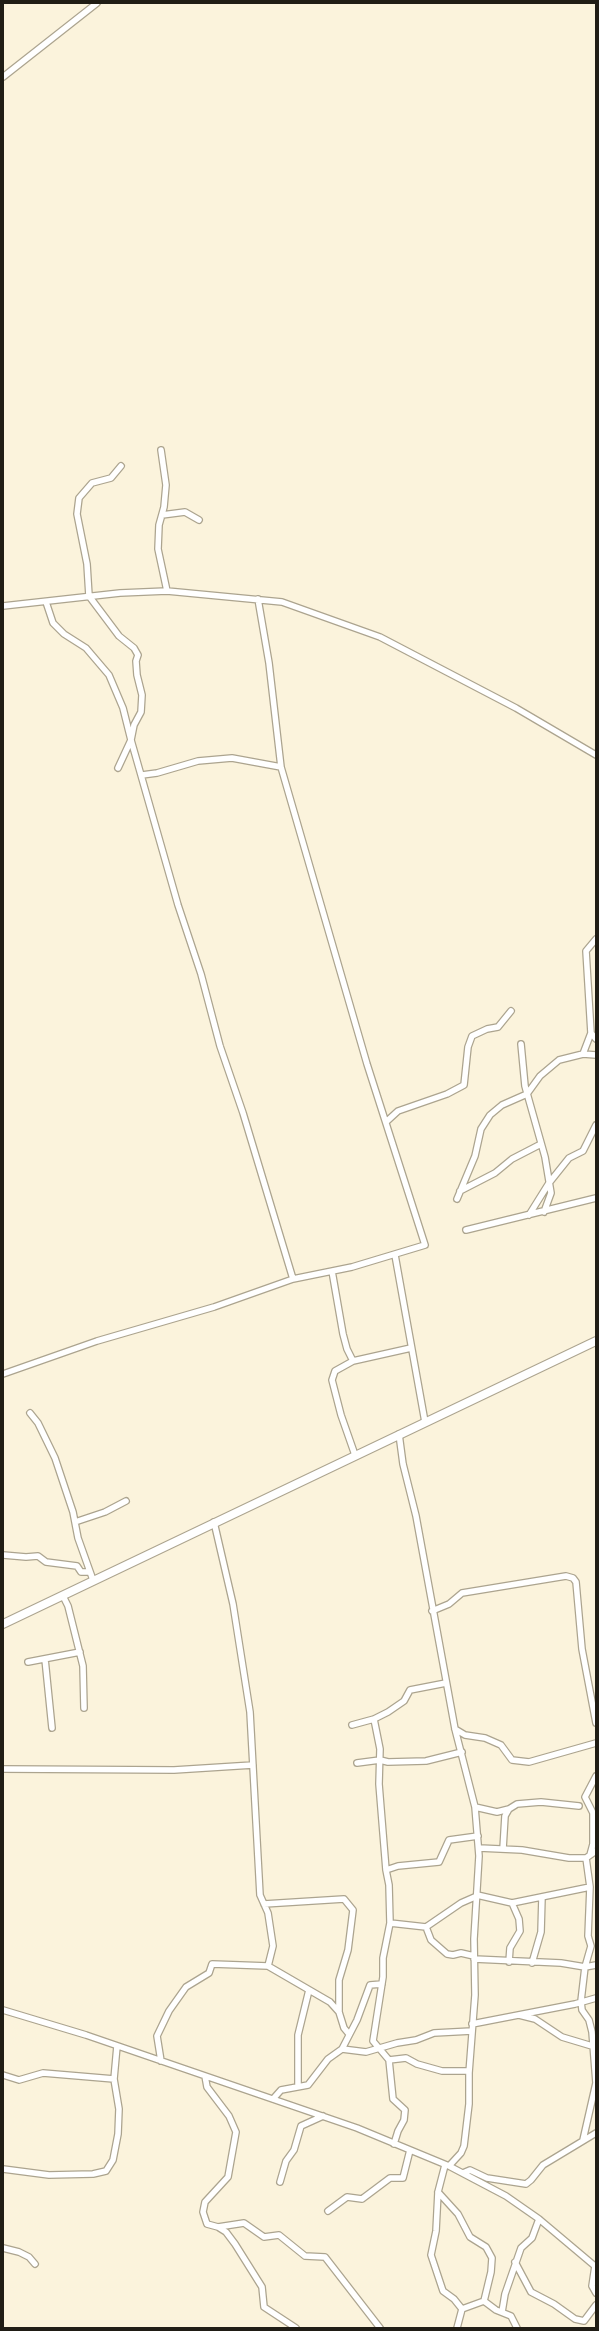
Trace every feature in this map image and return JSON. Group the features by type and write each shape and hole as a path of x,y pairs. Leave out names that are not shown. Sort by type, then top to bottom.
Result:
{"highway":[{"path":"3,1624 63,1596 92,1576 214,1522 596,1341"}],"street":[{"path":"3,77 97,3"},
{"path":"161,450 166,485 158,549 166,591"},
{"path":"118,768 131,740 134,725 141,712 142,701 136,661 138,655 134,648 119,636 89,596 87,564 76,514 79,498 92,483 111,478 122,466"},
{"path":"162,515 185,512 199,520"},
{"path":"3,606 89,596 166,591 282,602 310,610 380,637 516,708 596,755"},
{"path":"3,1374 97,1340 214,1308 292,1279 332,1271 395,1255 425,1245 386,1122 281,767 269,663 258,599"},
{"path":"46,602 53,623 64,634 86,648 110,675 123,708 178,905 201,974 220,1046 243,1113 292,1279"},
{"path":"142,775 157,773 198,761 232,758 281,767"},
{"path":"583,1054 591,1033 586,951 596,940"},
{"path":"386,1122 398,1111 447,1094 464,1085 468,1047 472,1036 487,1029 498,1027 511,1011"},
{"path":"591,1033 596,1039"},
{"path":"521,1044 527,1094 541,1144 551,1193 544,1212"},
{"path":"457,1199 475,1156 481,1129 490,1115 502,1105 527,1094 540,1076 559,1060 583,1054 596,1055"},
{"path":"529,1215 549,1183 569,1158 583,1151 596,1125"},
{"path":"460,1191 496,1173 512,1160 541,1144"},
{"path":"466,1230 596,1198"},
{"path":"395,1255 425,1422"},
{"path":"332,1271 343,1334 347,1349 353,1362"},
{"path":"355,1455 341,1415 332,1380 335,1372 353,1362 411,1348"},
{"path":"30,1413 38,1423 55,1458 75,1522 78,1538 92,1576"},
{"path":"399,1434 403,1464 416,1516 432,1612 439,1636 455,1729 475,1808 479,1848 472,2031 469,2071 469,2104 464,2146 461,2153 447,2166 438,2192 436,2231 431,2255 443,2291 454,2299 462,2309"},
{"path":"75,1522 105,1512 126,1501"},
{"path":"214,1522 232,1604 250,1712 260,1895 268,1913 273,1946 268,1966"},
{"path":"3,1555 26,1557 38,1556 46,1562 77,1566 81,1572 92,1576"},
{"path":"432,1612 449,1604 462,1592 566,1576 573,1578 576,1582 582,1649 596,1723"},
{"path":"63,1596 68,1606 83,1666 84,1708"},
{"path":"28,1662 80,1652"},
{"path":"45,1659 52,1728"},
{"path":"352,1725 374,1719 404,1700 410,1690 446,1683"},
{"path":"374,1719 380,1749 390,1923 383,1958 382,1984 373,2040 389,2060 393,2099 405,2110 404,2120 398,2131 394,2144"},
{"path":"455,1729 465,1735 485,1738 501,1745 512,1760 529,1762 596,1743"},
{"path":"357,1762 380,1760 388,1762 426,1761 462,1752"},
{"path":"3,1769 174,1770 253,1765"},
{"path":"583,2140 596,2083 589,2020 582,2010 581,2001 585,1967 591,1946 588,1936 590,1887 588,1857 593,1844 593,1814 585,1796 596,1776"},
{"path":"475,1808 497,1812 509,1809 517,1804 541,1802 579,1806"},
{"path":"503,1849 505,1816 509,1809"},
{"path":"386,1870 398,1866 439,1862 449,1840 478,1836"},
{"path":"479,1848 503,1849 569,1858 588,1857 596,1852"},
{"path":"390,1923 426,1927 477,1895 512,1903 542,1897 556,1892 590,1887"},
{"path":"532,1963 541,1932 542,1897"},
{"path":"264,1904 344,1899 353,1910 348,1950 339,1980 340,2012 344,2028 349,2034"},
{"path":"509,1962 510,1948 520,1931 519,1919 512,1903"},
{"path":"426,1927 431,1940 447,1954 453,1955 461,1952 474,1958 509,1962 585,1967 596,1965"},
{"path":"161,2061 157,2036 169,2011 186,1987 209,1973 212,1964 268,1966 330,2002 340,2012"},
{"path":"273,2099 281,2090 308,2085 328,2059 342,2049 358,2020 370,1985 382,1984"},
{"path":"298,2086 298,2034 309,1990"},
{"path":"472,2024 575,2004 581,2001 596,1998"},
{"path":"3,2010 117,2046 323,2116 410,2150 463,2173 506,2196 540,2219 596,2266 592,2286 596,2293"},
{"path":"517,2015 535,2019 562,2037 592,2046"},
{"path":"342,2049 366,2052 416,2040 434,2033 472,2031"},
{"path":"3,2169 49,2175 106,2171 113,2160 118,2134 119,2109 114,2079 117,2046"},
{"path":"389,2060 406,2058 418,2064 442,2072 469,2071"},
{"path":"3,2075 19,2080 43,2073 105,2077 114,2079"},
{"path":"205,2076 207,2087 228,2116 236,2132 228,2177 205,2202 203,2212 206,2224 218,2227 226,2232 262,2287 264,2307 296,2328"},
{"path":"280,2182 286,2161 294,2150 301,2126 323,2116"},
{"path":"463,2173 470,2170 487,2178 526,2184 532,2180 543,2165 596,2133"},
{"path":"328,2211 347,2197 362,2199 390,2178 403,2178 410,2150"},
{"path":"438,2192 458,2214 470,2237 486,2247 492,2258 491,2272 484,2301"},
{"path":"502,2312 505,2294 515,2262 521,2248 532,2238 540,2219"},
{"path":"218,2227 244,2223 264,2237 279,2235 305,2256 325,2257 380,2328"},
{"path":"3,2248 19,2252 29,2257 35,2264"},
{"path":"515,2262 531,2292 554,2304 575,2320 584,2321 596,2305"},
{"path":"462,2309 484,2301"},
{"path":"484,2301 511,2316 517,2328"},
{"path":"457,2328 462,2309"}]}
